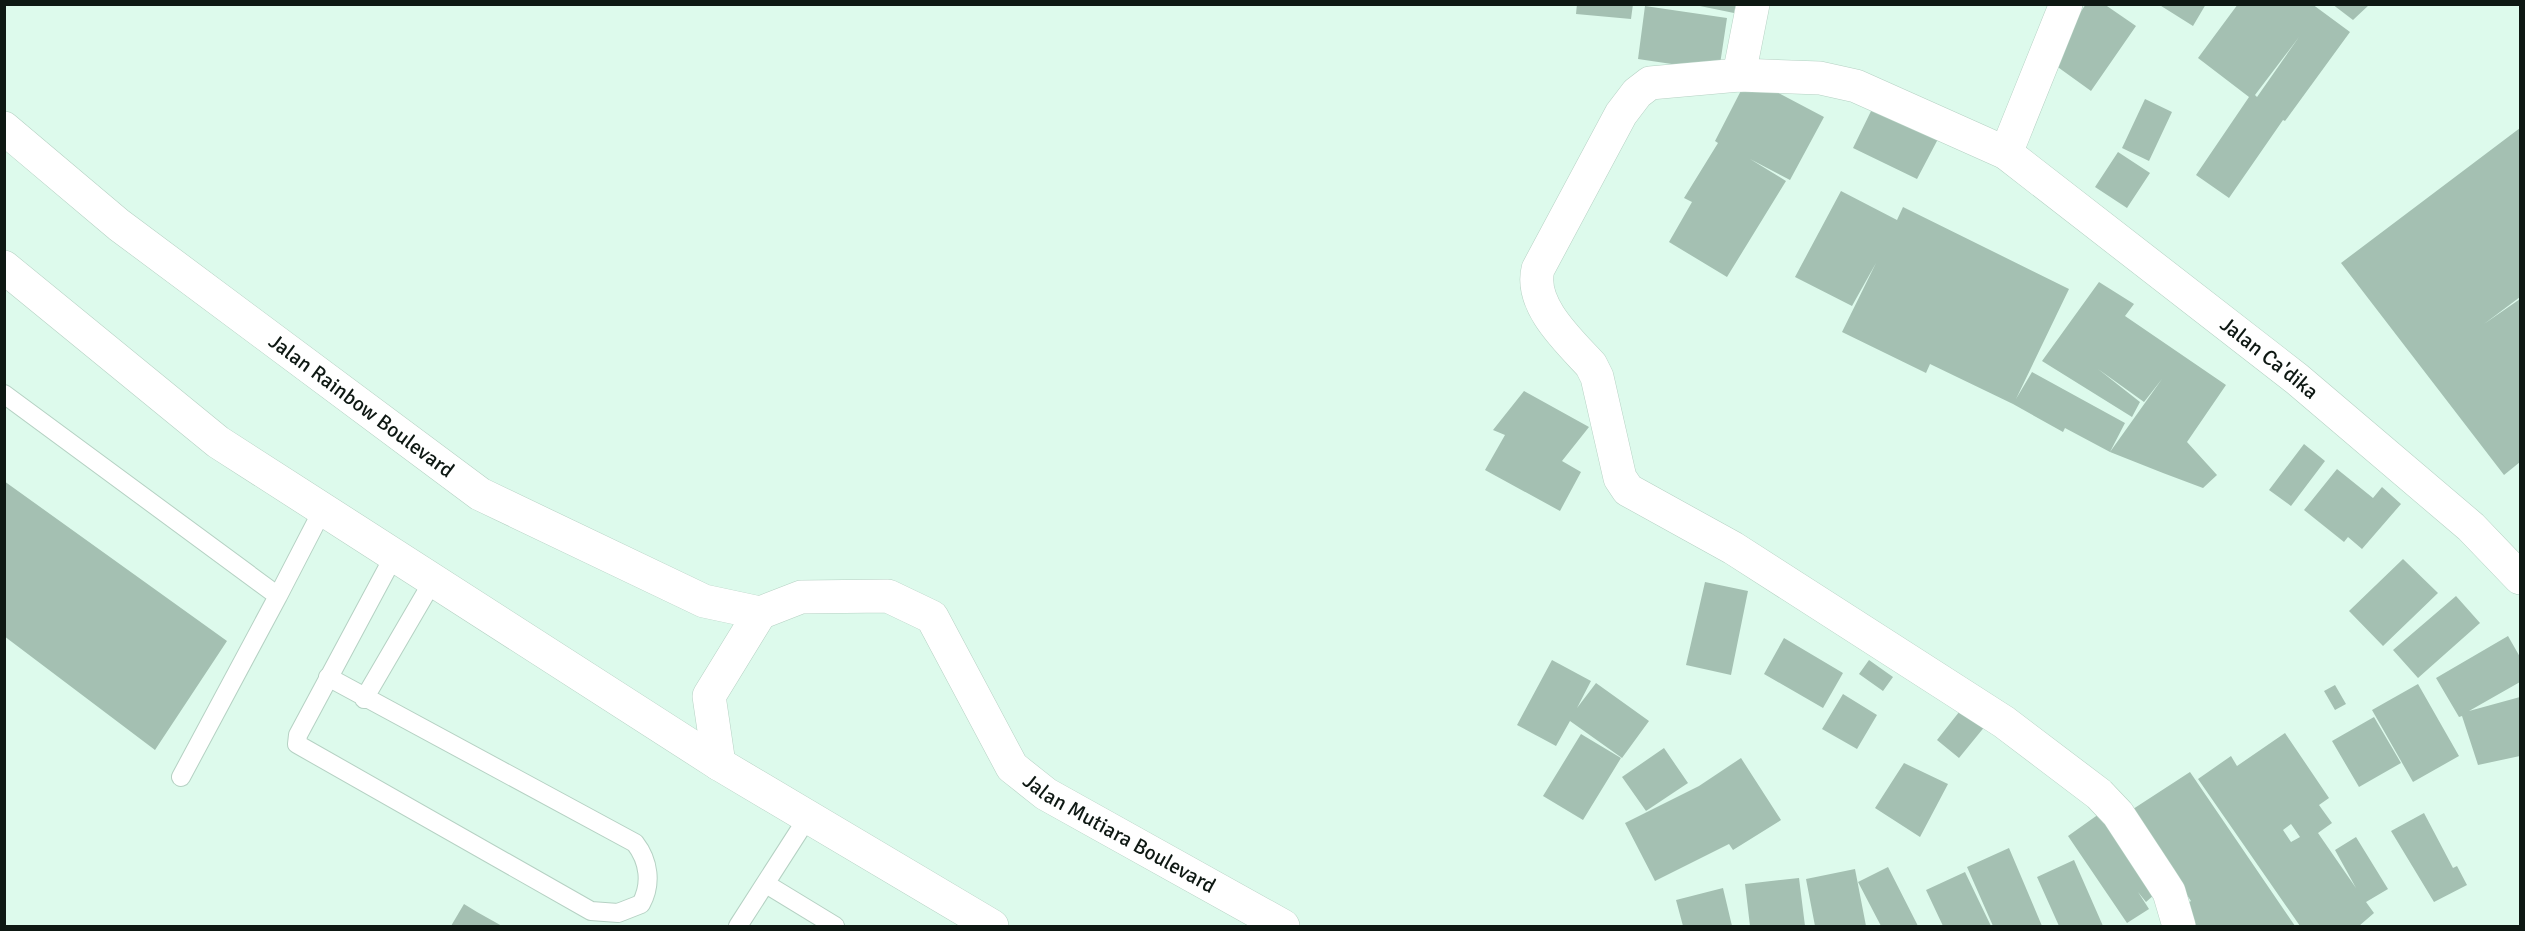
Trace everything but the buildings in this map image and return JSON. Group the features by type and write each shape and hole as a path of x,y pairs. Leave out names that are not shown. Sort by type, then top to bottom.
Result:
{"street":[{"path":"1739,75 1753,4"},
{"path":"2006,153 2066,4"},
{"name":"Jalan Ca'dika","path":"2180,927 2169,892 2118,814 2099,794 2004,722 1732,548 1628,490 1620,478 1597,377 1591,365 1541,303 1535,282 1538,269 1621,114 1637,93 1650,83 1739,75 1820,78 1856,86 2006,153 2297,379 2471,527 2520,578"},
{"name":"Jalan Rainbow Boulevard","path":"4,128 119,225 480,494 704,601 760,613"},
{"path":"4,267 218,442 719,764 992,927"},
{"name":"Jalan Mutiara Boulevard","path":"760,613 801,597 888,596 932,617 1012,767 1046,794 1283,927"},
{"path":"719,764 709,696 760,613"}],"lane":[{"path":"4,394 278,596"},
{"path":"180,777 323,509"},
{"path":"328,677 364,699 635,843 644,858 648,882 641,904 618,913 591,911 300,748 296,739 328,677 395,554"},
{"path":"364,699 434,579"},
{"path":"738,927 808,817"},
{"path":"766,885 835,927"}]}
